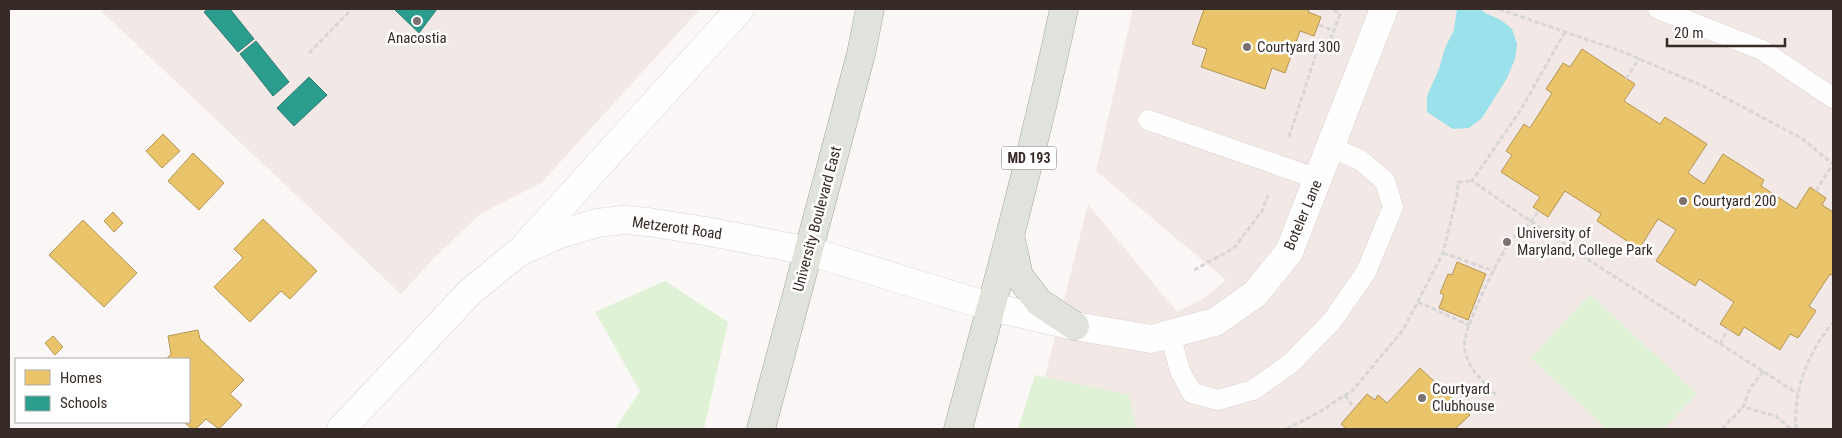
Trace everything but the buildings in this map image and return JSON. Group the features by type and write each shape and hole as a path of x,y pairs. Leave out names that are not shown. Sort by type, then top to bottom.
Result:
{"main road":[{"name":"University Boulevard East","path":"761,429 861,54 870,9"},
{"name":"MD 193","path":"958,429 992,307 1050,75 1064,9"},
{"path":"1010,233 1019,276 1039,302 1075,326"}],"street":[{"path":"519,252 740,9"},
{"name":"Boteler Lane","path":"992,307 1075,326 1151,339 1215,322 1255,294 1289,252 1384,9"},
{"name":"Metzerott Road","path":"340,429 470,292 519,252 560,234 597,222 622,220 648,222 809,251 992,307"}],"lane":[{"path":"1658,9 1762,50 1833,98"},
{"path":"1148,120 1318,179"},
{"path":"1170,334 1180,371 1192,393 1218,400 1253,390 1291,363 1332,322 1366,272 1393,207 1385,182 1360,160 1331,148"}],"path":[{"path":"309,53 352,9"},
{"path":"1499,9 1638,58 1703,86 1801,138 1833,164 1816,191"},
{"path":"1318,25 1334,31"},
{"path":"1472,180 1520,111 1565,32"},
{"path":"1626,79 1638,58"},
{"path":"1286,429 1318,413 1353,390 1403,330 1443,253 1457,196 1458,182 1472,180 1532,222 1797,393"},
{"path":"1496,395 1476,374 1465,354 1465,340 1469,325 1510,241 1532,222 1538,211"},
{"path":"1443,253 1494,271"},
{"path":"1418,302 1469,325"},
{"path":"1796,429 1797,393 1806,366 1824,333 1833,323"},
{"path":"1720,344 1728,329"},
{"path":"1722,429 1743,407 1750,389 1763,371"},
{"path":"1345,395 1354,408"},
{"path":"1743,407 1776,416 1791,429"}],"shaded area":[{"path":"99,9 700,9 541,183 480,214 432,260 401,294"},
{"name":"University of Maryland, College Park","path":"1133,9 1833,9 1833,429 1032,429 1088,204 1177,312 1203,299 1226,280 1096,171"}],"green space":[{"path":"665,281 728,322 704,429 615,429 640,391 595,312"},
{"path":"1590,294 1697,394 1664,429 1607,429 1531,358"},
{"path":"1035,375 1129,395 1136,429 1018,429"}],"water":[{"path":"1457,9 1482,9 1483,12 1501,20 1512,29 1517,44 1515,59 1507,78 1482,118 1469,128 1453,129 1427,112 1427,96 1439,69 1445,48 1454,30"}],"place":[{"name":"Anacostia","path":"417,21"},
{"name":"Courtyard 300","path":"1247,47"},
{"name":"Courtyard 200","path":"1683,201"},
{"name":"University of Maryland, College Park","path":"1507,242"},
{"name":"Courtyard Clubhouse","path":"1422,398"}]}
